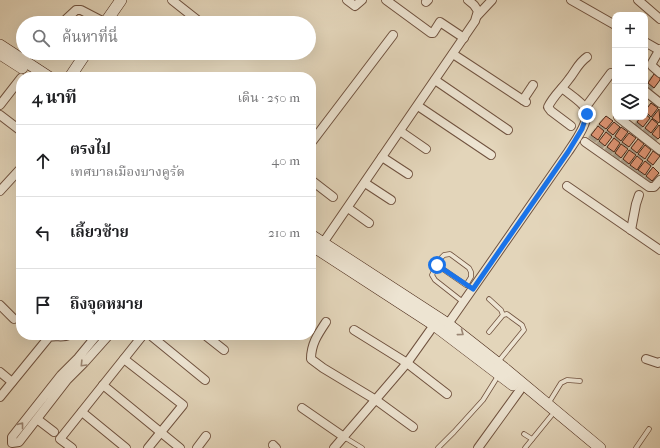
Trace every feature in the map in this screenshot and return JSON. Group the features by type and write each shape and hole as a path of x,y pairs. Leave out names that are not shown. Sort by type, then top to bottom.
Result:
{"street":[{"path":"110,16 121,0"},
{"path":"172,0 192,16"},
{"path":"347,0 355,6 362,0"},
{"path":"386,0 431,33 433,33 440,22 464,38"},
{"path":"468,0 478,11 475,22 348,208 318,246 441,324 498,363 600,448"},
{"path":"477,16 492,0"},
{"path":"571,0 612,23"},
{"path":"638,0 660,19"},
{"path":"70,16 76,10 81,10 92,16"},
{"path":"316,136 393,35"},
{"path":"648,43 660,49 652,63 652,66 660,73"},
{"path":"0,45 16,55"},
{"path":"0,54 21,72"},
{"path":"453,54 524,101 533,85"},
{"path":"571,126 548,107 582,60 587,57"},
{"path":"23,60 41,72"},
{"path":"73,72 81,60"},
{"path":"585,108 611,73"},
{"path":"435,80 508,130"},
{"path":"0,105 16,87"},
{"path":"334,448 441,324 463,302 469,287 568,152 582,129 587,114 585,108 562,88"},
{"path":"648,93 660,103"},
{"path":"418,106 492,155"},
{"path":"0,115 16,128"},
{"path":"622,120 660,150"},
{"path":"400,132 426,149"},
{"path":"585,142 649,187 654,186 660,180"},
{"path":"382,157 408,174"},
{"path":"0,191 16,173"},
{"path":"365,183 391,200"},
{"path":"316,184 333,197"},
{"path":"567,186 660,250"},
{"path":"631,230 639,195"},
{"path":"348,208 369,223"},
{"path":"0,305 14,319"},
{"path":"316,337 326,322"},
{"path":"441,324 589,448"},
{"path":"354,330 406,364 447,394"},
{"path":"0,397 47,340"},
{"path":"10,446 12,437 61,374 78,358 93,340"},
{"path":"96,340 99,347"},
{"path":"10,446 19,442 67,380 105,340"},
{"path":"72,448 60,439 140,340"},
{"path":"156,340 205,380"},
{"path":"211,340 224,350"},
{"path":"314,340 311,351 311,359 323,368 376,400 412,427"},
{"path":"646,358 660,362"},
{"path":"124,359 183,405 148,448"},
{"path":"0,372 12,382"},
{"path":"103,385 180,448"},
{"path":"478,448 520,390"},
{"path":"302,408 344,437"},
{"path":"82,412 126,448"},
{"path":"36,419 54,432"},
{"path":"197,448 206,436"}],"lane":[{"path":"437,265 469,287 471,277 469,268 450,254 444,255 437,265 432,277 463,302"},
{"path":"489,299 501,310 503,315"},
{"path":"498,363 524,330 522,325 507,314 503,315"},
{"path":"489,332 503,315"},
{"path":"438,448 483,400 499,374"},
{"path":"548,404 561,383 567,380 580,382"},
{"path":"525,448 551,416"},
{"path":"636,448 649,429"},
{"path":"524,434 532,439"},
{"path":"344,437 362,448"}],"building":[{"path":"654,74 660,78 654,88 648,83"},
{"path":"651,103 658,108 651,117 648,114 648,107"},
{"path":"659,109 660,121 659,123 652,118"},
{"path":"606,116 613,121 606,129 599,124"},
{"path":"648,116 650,118 643,127 637,122 639,120 648,120"},
{"path":"652,119 658,124 651,133 645,128"},
{"path":"614,122 620,127 613,135 607,130"},
{"path":"659,125 660,137 658,139 652,134"},
{"path":"598,126 604,131 598,140 591,135"},
{"path":"621,127 628,132 621,141 615,136"},
{"path":"606,132 612,137 605,146 599,141"},
{"path":"629,133 636,138 629,147 622,142"},
{"path":"614,138 620,143 614,152 607,147"},
{"path":"638,139 644,144 637,153 631,148"},
{"path":"621,144 628,149 621,158 615,153"},
{"path":"645,145 651,150 645,159 638,154"},
{"path":"629,150 636,155 629,164 623,159"},
{"path":"653,151 660,156 653,165 647,160"},
{"path":"637,156 643,161 637,170 630,165"},
{"path":"645,161 651,166 645,175 638,170"},
{"path":"653,167 659,173 652,181 646,176"}],"route":[{"path":"437,265 473,289 520,219 568,152 582,129 587,114"}]}
